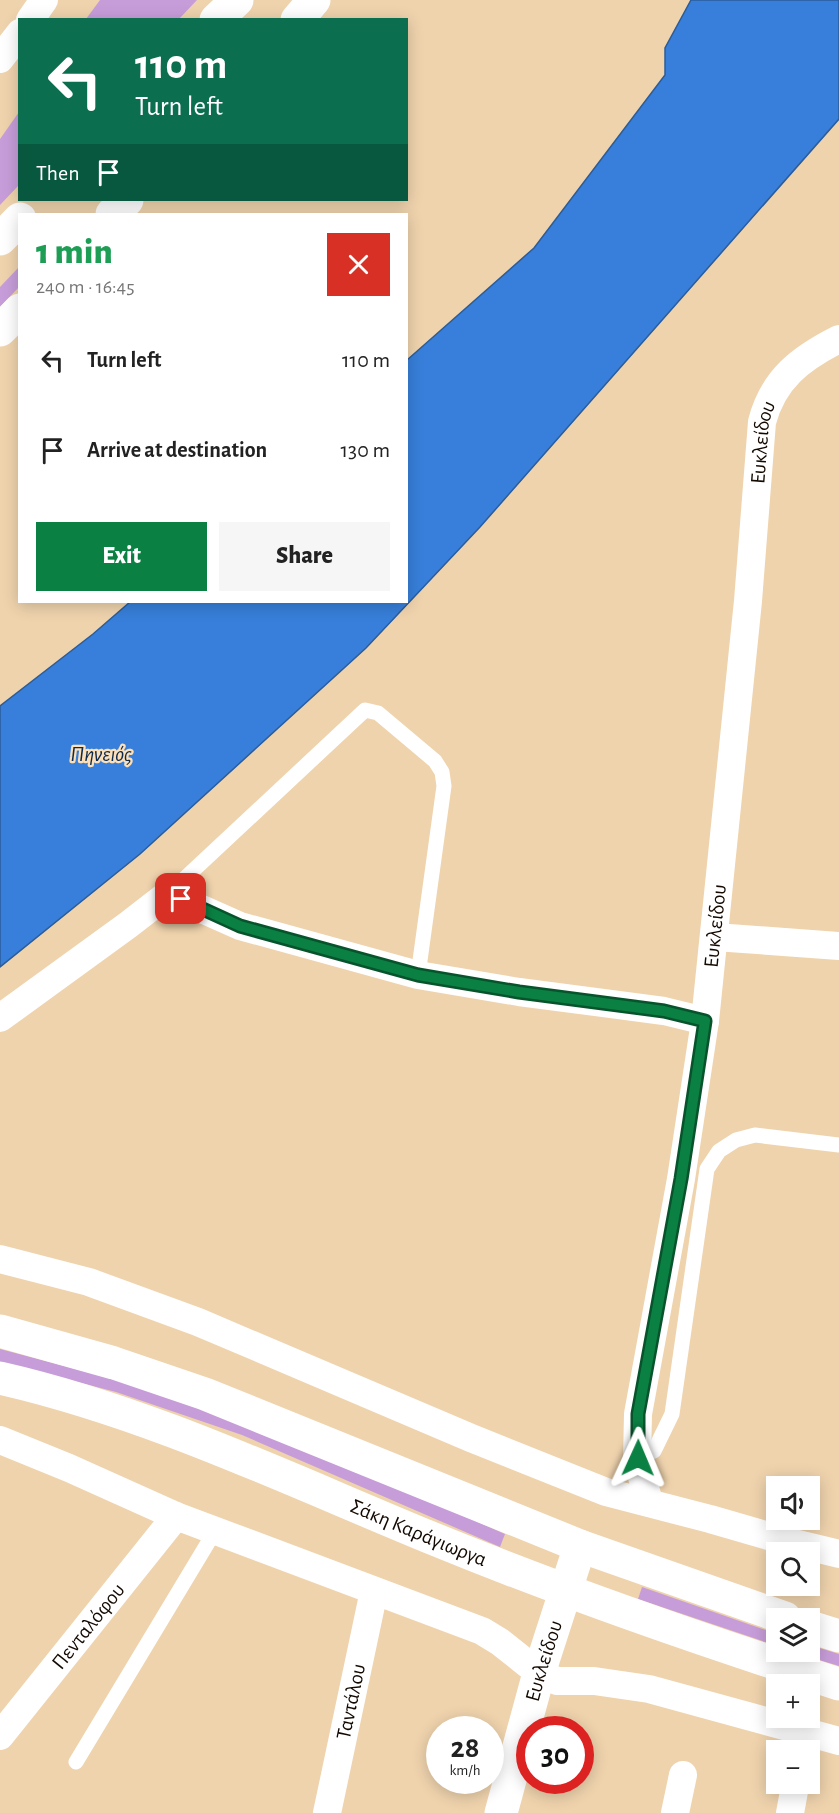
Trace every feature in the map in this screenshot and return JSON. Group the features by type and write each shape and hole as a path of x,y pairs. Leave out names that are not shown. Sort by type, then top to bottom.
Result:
{"main road":[{"path":"218,18 237,0"},
{"path":"299,18 314,0"},
{"path":"25,213 38,201"},
{"path":"113,213 126,201"},
{"path":"0,239 18,221"},
{"path":"0,330 18,312"},
{"path":"0,1331 114,1363 205,1394 580,1546 766,1611"},
{"name":"Σάκη Καράγιωργα","path":"0,1378 168,1429 428,1537 730,1649 839,1684"},
{"name":"Ευκλείδου","path":"501,1813 539,1673 580,1546"},
{"path":"820,1630 839,1636"}],"street":[{"path":"31,18 44,0"},
{"path":"0,59 18,36"},
{"name":"Ευκλείδου","path":"649,1502 638,1458 638,1414 681,1179 705,1021 747,612 762,422 767,403 775,387 802,360 839,339"},
{"path":"0,1018 168,894 240,926 418,975 519,992 664,1011 705,1021"},
{"path":"715,937 839,946"},
{"path":"0,1259 89,1282 142,1301 244,1341 606,1492 839,1554"},
{"path":"0,1440 176,1516 482,1631 500,1642 539,1673 557,1681 594,1680 649,1689 839,1741"},
{"name":"Πενταλόφου","path":"0,1736 176,1516"},
{"name":"Ταντάλου","path":"327,1813 374,1591"},
{"path":"675,1813 683,1775"}],"lane":[{"path":"168,894 365,710 372,710 435,762 442,772 444,786 418,975"},
{"path":"638,1458 654,1451 672,1414 707,1169 719,1151 736,1140 755,1135 839,1145"},
{"path":"76,1762 215,1531"}],"shaded area":[{"path":"100,0 197,0 180,18 87,18"},
{"path":"18,113 18,186 0,205 0,139"},
{"path":"18,268 18,288 0,307 0,287"},
{"path":"0,1349 151,1389 405,1490 505,1534 500,1547 242,1435 116,1392 0,1362"},
{"path":"642,1587 766,1630 766,1642 638,1599"},
{"path":"820,1648 839,1654 839,1666 820,1660"}],"water":[{"name":"Πηνειός","path":"691,0 839,0 839,119 480,527 366,648 140,854 0,967 0,706 93,634 129,603 408,603 408,359 534,248 665,75 665,48"}],"route":[{"path":"181,899 240,926 418,975 519,992 664,1011 705,1021 681,1179 638,1414 638,1458"}]}
